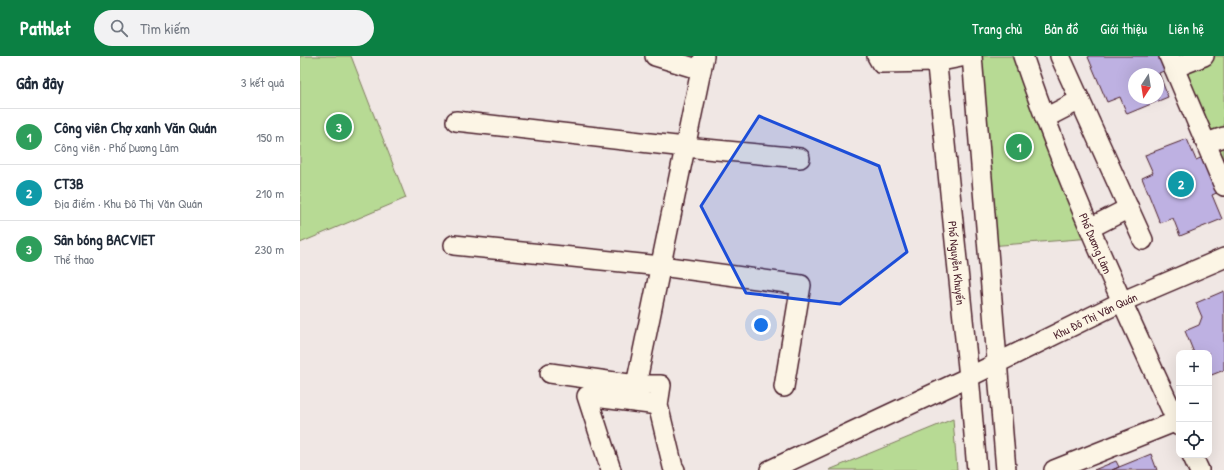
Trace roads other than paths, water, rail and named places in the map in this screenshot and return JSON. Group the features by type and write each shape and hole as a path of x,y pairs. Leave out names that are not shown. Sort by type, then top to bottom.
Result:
{"street":[{"path":"636,385 702,63 655,56"},
{"path":"877,56 881,63 966,56"},
{"path":"972,56 996,363 1006,470"},
{"name":"Phố Dương Lâm","path":"1023,56 1045,118 1121,302 1177,422"},
{"path":"1060,56 1143,240"},
{"path":"1204,56 1172,62 1224,186"},
{"name":"Phố Nguyễn Khuyến","path":"936,59 969,377 977,470"},
{"path":"1045,118 1080,100"},
{"path":"456,121 685,148 800,158"},
{"path":"1206,143 1224,137"},
{"path":"1090,228 1129,208"},
{"path":"454,245 661,266 801,285 784,387"},
{"name":"Khu Đô Thị Văn Quán","path":"770,470 969,377 1121,302 1224,258"},
{"path":"550,373 636,385 661,386 658,404 675,470"},
{"path":"611,470 587,396 658,404"},
{"path":"1054,470 1176,425"},
{"path":"1193,458 1199,470"}],"place":[{"name":"Sân bóng BACVIET","path":"339,127"},
{"name":"Công viên Chợ xanh Văn Quán","path":"1019,147"},
{"name":"CT3B","path":"1181,184"}]}
